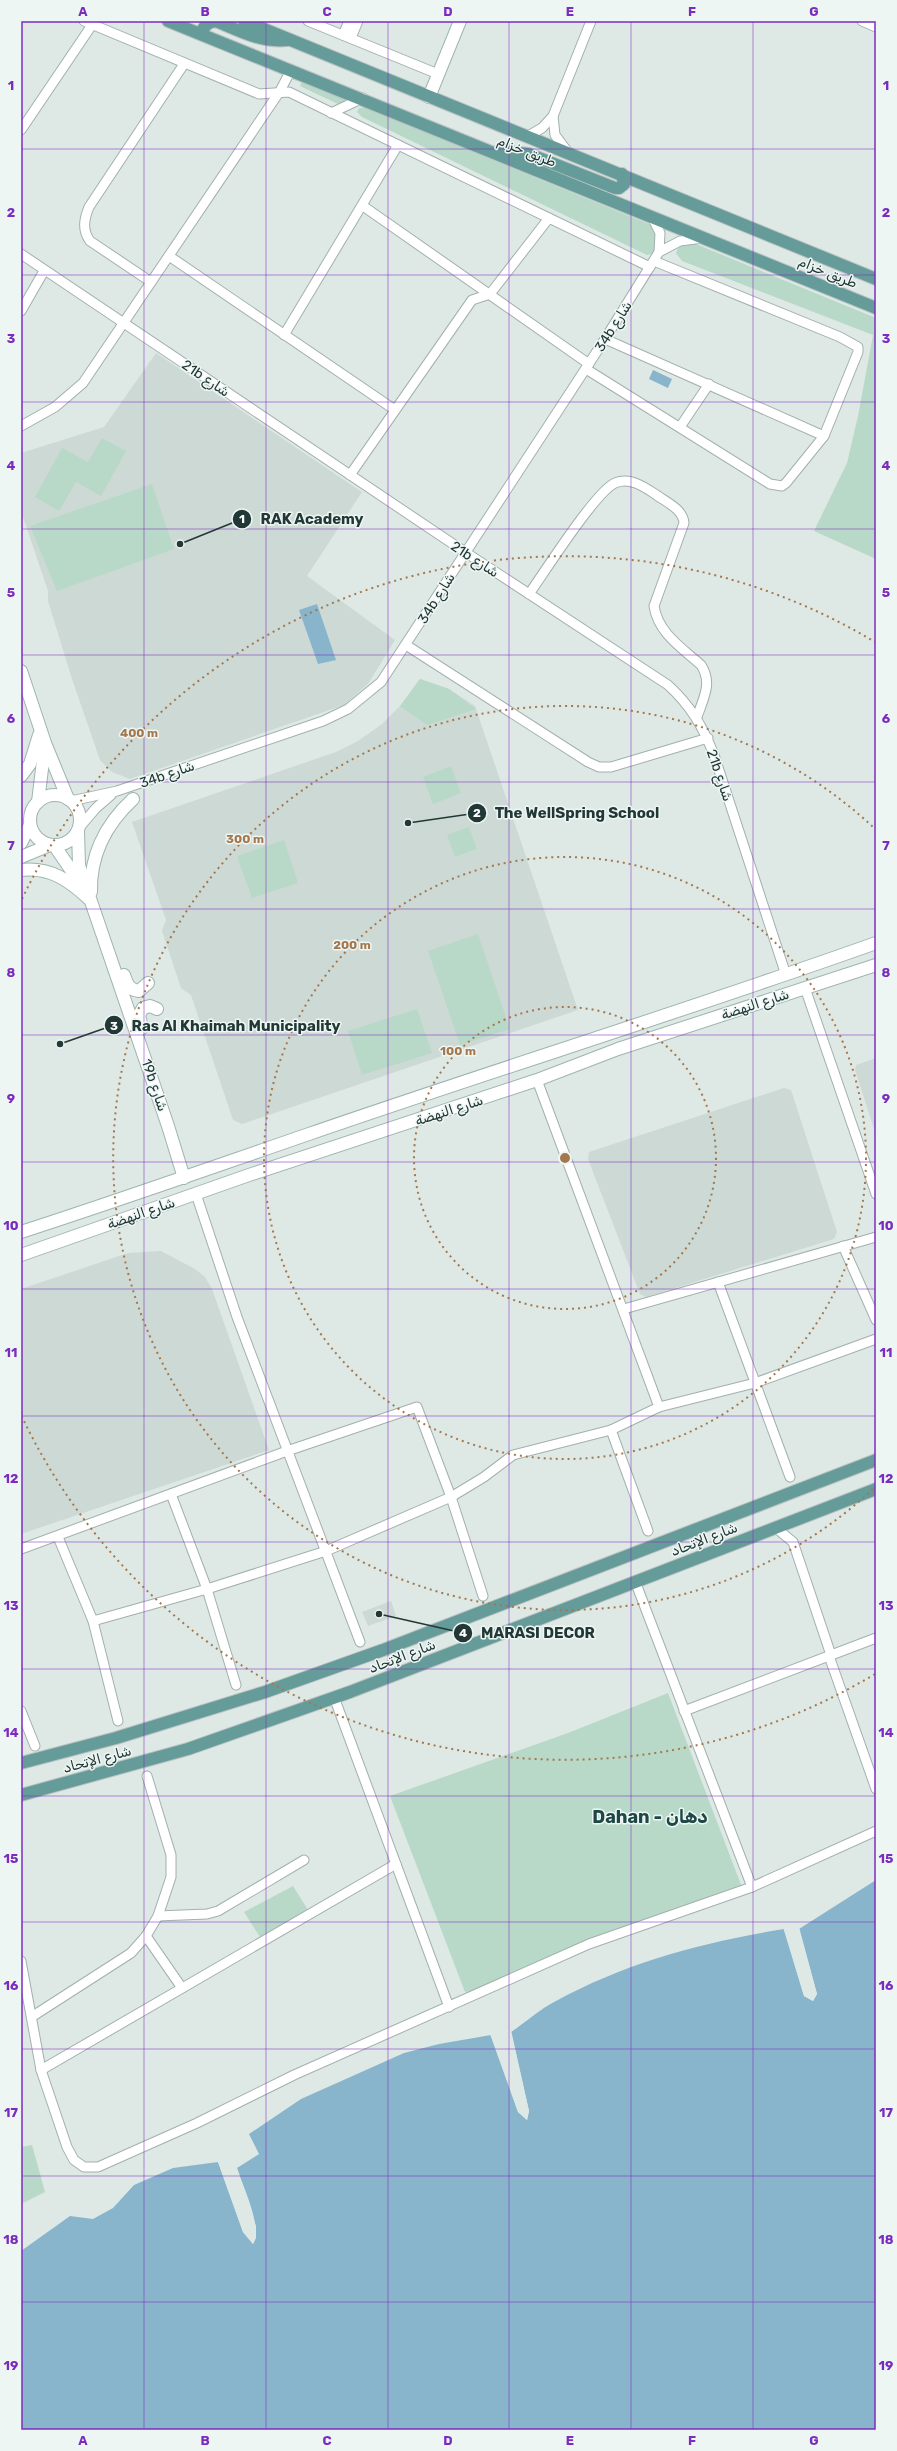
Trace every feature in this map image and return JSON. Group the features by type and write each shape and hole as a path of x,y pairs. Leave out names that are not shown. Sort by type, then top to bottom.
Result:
{"main road":[{"name":"طريق خزام","path":"168,21 364,98 483,150 876,308"},
{"path":"201,34 206,25 210,22 216,21 272,42 289,39"},
{"name":"طريق خزام","path":"244,21 876,278"},
{"path":"429,97 460,21"},
{"path":"483,150 529,154 615,188 619,188 624,184 622,174"},
{"path":"21,671 45,743 70,800 80,816 78,830 68,842 52,845 21,857"},
{"path":"21,776 30,764 41,730"},
{"path":"21,843 30,824 31,812 38,802 45,743"},
{"path":"38,802 56,795 70,800"},
{"path":"91,901 92,870 101,840 118,813 133,798"},
{"path":"30,824 37,838 52,845"},
{"name":"19b شارع","path":"78,830 79,865 101,926 184,1178"},
{"name":"19b شارع","path":"52,845 91,901"},
{"path":"21,870 46,871 61,876 91,901"},
{"path":"101,926 111,940 128,986 133,991 139,992 148,983"},
{"name":"شارع النهضة","path":"21,1232 184,1178 314,1132 657,1019 876,943"},
{"name":"شارع النهضة","path":"21,1255 196,1194 537,1080 618,1049 876,965"},
{"path":"157,1009 150,1006 143,1008 139,1015 139,1021 172,1114 168,1126"},
{"path":"618,1049 662,1032 663,1026 657,1019"},
{"name":"شارع الإتحاد","path":"21,1763 116,1738 265,1692 383,1650 876,1460"},
{"name":"شارع الإتحاد","path":"21,1795 188,1749 334,1697 876,1489"}],"street":[{"path":"308,21 438,74"},
{"path":"347,37 349,21"},
{"path":"347,37 358,21"},
{"path":"528,136 542,128 553,116 591,21"},
{"path":"862,21 876,27"},
{"path":"21,130 88,23 259,94 280,91 289,92 549,218 652,264 840,337 858,347 858,352 824,436 786,483 777,486 770,484 587,366 490,294 363,206"},
{"path":"151,282 90,241 85,235 84,225 89,207 184,64"},
{"path":"21,426 55,408 83,383 280,91 291,70"},
{"path":"331,113 364,98"},
{"path":"553,116 556,135 566,152"},
{"path":"284,335 363,206 398,145"},
{"path":"350,475 472,300 490,294 549,218"},
{"path":"652,218 660,233 660,252"},
{"name":"34b شارع","path":"70,800 118,791 323,721 348,709 381,682 605,339 660,252 680,241 703,238"},
{"name":"21b شارع","path":"21,254 465,552 668,686 691,708 708,738 786,975"},
{"path":"169,256 395,410"},
{"path":"21,311 44,270"},
{"path":"605,339 824,436"},
{"path":"680,427 708,384"},
{"path":"529,594 599,497 616,483 633,482 642,485 678,510 684,516 684,523 654,606 656,618 661,628 701,665 706,673 708,686 697,717"},
{"path":"406,645 588,762 599,767 611,767 708,738"},
{"name":"34b شارع","path":"78,830 96,808 118,791"},
{"path":"805,988 876,1194"},
{"path":"537,1080 624,1309 659,1407"},
{"path":"196,1194 237,1317 360,1642"},
{"path":"624,1309 876,1237"},
{"path":"843,1246 876,1320"},
{"path":"718,1282 790,1477"},
{"path":"93,1621 207,1589 326,1551 451,1497 484,1477 513,1455 611,1430 659,1407 755,1383 876,1339"},
{"path":"21,1549 58,1537 287,1451 417,1407 451,1497 483,1596"},
{"path":"611,1430 648,1531"},
{"path":"171,1494 207,1589 236,1685"},
{"path":"776,1528 793,1542 830,1656 876,1789"},
{"path":"58,1537 93,1621 118,1721"},
{"path":"635,1581 752,1887"},
{"path":"684,1711 876,1638"},
{"path":"334,1697 449,2007"},
{"path":"21,1711 35,1746"},
{"path":"33,2016 131,1953 146,1936 158,1916 171,1877 171,1855 147,1776"},
{"path":"21,1961 33,2016 41,2070 67,2146 74,2160 84,2167 98,2167 197,2124 294,2075 589,1944 752,1887 876,1831"},
{"path":"158,1916 207,1914 218,1911 304,1860"},
{"path":"41,2070 396,1864"},
{"path":"146,1936 182,1988"}],"shaded area":[{"path":"156,353 362,492 307,576 395,640 368,684 344,705 130,779 112,772 100,760 72,679 48,601 48,591 21,511 21,453 104,427"},
{"path":"420,679 449,689 475,706 578,1010 242,1124 233,1120 191,995 181,988 162,931 166,920 132,822 336,752 358,741 382,724 402,704"},
{"path":"876,1058 876,1135 855,1070 856,1065"},
{"path":"784,1088 791,1090 837,1232 834,1239 646,1297 640,1294 588,1159 589,1152"},
{"path":"161,1251 195,1269 205,1277 212,1289 269,1450 21,1534 21,1289 128,1253"},
{"path":"391,1601 396,1616 368,1626 362,1612"}],"green space":[{"path":"302,82 349,101 338,104 300,86"},
{"path":"359,108 365,108 661,229 665,245 656,253 647,255 362,117 357,112"},
{"path":"691,242 876,318 876,559 814,531 847,463 858,416 873,335 682,261 676,253 679,246"},
{"path":"102,438 126,451 101,496 76,482 59,511 35,497 62,448 88,462"},
{"path":"152,484 174,549 57,591 30,526"},
{"path":"420,679 449,689 476,709 427,725 400,706"},
{"path":"451,766 461,793 433,804 423,777"},
{"path":"469,827 477,849 455,857 447,835"},
{"path":"284,840 298,883 252,898 237,856"},
{"path":"478,934 510,1029 460,1045 428,951"},
{"path":"417,1009 432,1053 362,1075 348,1031"},
{"path":"668,1693 743,1890 572,1954 495,1988 465,1992 390,1796 568,1733"},
{"path":"293,1886 308,1910 260,1937 244,1912"},
{"path":"32,2145 45,2192 21,2204 21,2147"}],"water":[{"path":"653,370 672,379 668,388 649,379"},
{"path":"317,604 336,660 318,664 299,610"},
{"path":"876,1880 876,2430 21,2430 21,2251 70,2216 93,2219 113,2208 134,2185 173,2168 218,2162 243,2232 253,2244 256,2228 254,2217 237,2168 259,2154 249,2134 301,2099 404,2053 439,2044 491,2035 518,2112 527,2120 529,2111 511,2032 550,2004 610,1975 667,1955 725,1940 784,1929 804,1996 813,2001 817,1994 799,1929"}],"pier":[{"path":"783,1927 786,1929 806,1995 812,1998 815,1994 797,1930 799,1927 817,1994 813,2001 804,1996"},
{"path":"511,2030 529,2111 527,2120 518,2112 490,2034 493,2035 520,2111 526,2116 527,2111 509,2033"},
{"path":"220,2161 245,2231 252,2240 254,2227 236,2166 237,2168 256,2226 256,2238 253,2244 243,2232 218,2162"}],"place":[{"name":"RAK Academy","path":"180,544"},
{"name":"The WellSpring School","path":"408,823"},
{"name":"Ras Al Khaimah Municipality","path":"60,1044"},
{"name":"MARASI DECOR","path":"379,1614"}],"district":[{"name":"Dahan - دهان","path":"650,1817"}]}
